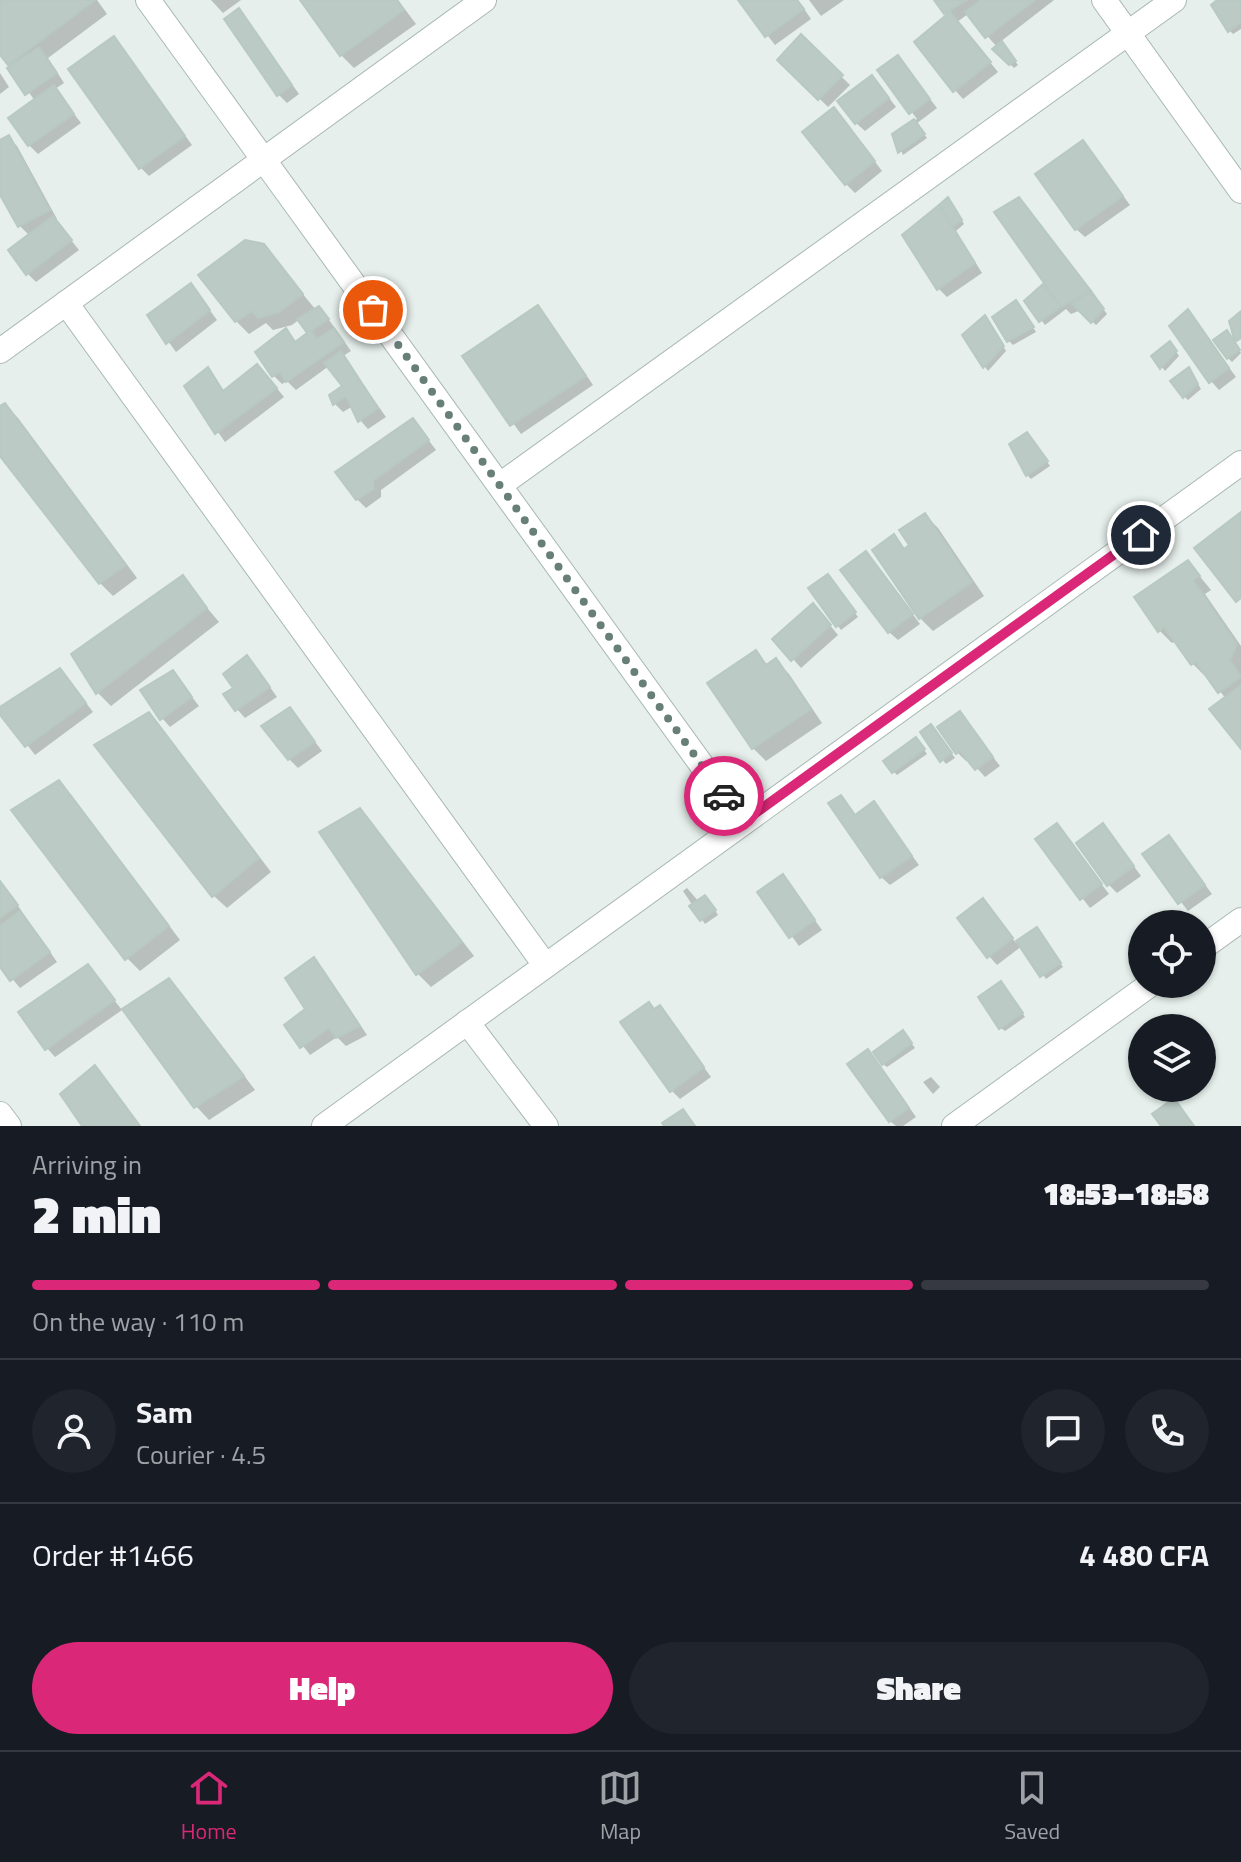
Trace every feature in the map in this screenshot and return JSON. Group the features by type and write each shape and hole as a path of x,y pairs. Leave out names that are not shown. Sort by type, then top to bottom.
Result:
{"street":[{"path":"148,0 743,822"},
{"path":"0,351 484,0"},
{"path":"1104,0 1241,191"},
{"path":"500,485 1174,0"},
{"path":"66,303 545,965"},
{"path":"324,1126 1241,463"},
{"path":"1216,938 1241,920"},
{"path":"954,1126 1132,998"},
{"path":"467,1022 546,1126"},
{"path":"0,1114 9,1126"}],"building":[{"path":"0,0 95,0 8,65 0,55"},
{"path":"300,0 397,0 404,10 340,56"},
{"path":"738,0 797,0 804,9 765,37"},
{"path":"934,0 967,0 944,14"},
{"path":"981,0 1035,0 985,38 965,12"},
{"path":"1217,0 1241,0 1241,22 1228,32 1211,5"},
{"path":"239,8 292,85 277,96 224,19"},
{"path":"950,12 991,62 953,92 914,42"},
{"path":"801,34 843,75 818,100 777,60"},
{"path":"114,36 185,136 139,169 68,69"},
{"path":"1002,41 1016,61 1009,65 992,49"},
{"path":"39,47 57,73 25,95 7,68"},
{"path":"898,55 930,99 909,114 877,70"},
{"path":"872,75 889,98 855,124 837,101"},
{"path":"54,85 74,114 28,146 8,118"},
{"path":"834,107 875,161 845,185 802,132"},
{"path":"914,119 925,134 898,153 892,134"},
{"path":"9,135 50,210 18,227 0,195 0,140"},
{"path":"1083,140 1123,196 1075,230 1035,174"},
{"path":"948,197 962,220 952,227 939,205"},
{"path":"1019,197 1091,291 1061,307 994,212"},
{"path":"939,205 975,263 937,290 902,235"},
{"path":"53,216 72,240 26,275 8,250"},
{"path":"245,240 264,244 303,294 279,312 258,318 252,311 235,322 198,275"},
{"path":"191,283 210,310 166,344 147,315"},
{"path":"1043,284 1061,307 1039,322 1024,301"},
{"path":"1091,291 1104,309 1091,323 1072,304"},
{"path":"1016,300 1034,327 1007,342 992,317"},
{"path":"538,305 586,376 510,426 462,356"},
{"path":"319,306 329,319 311,331 317,339 334,328 344,342 286,382 280,372 272,377 255,352 286,328 295,342 307,333 297,319"},
{"path":"1188,309 1229,368 1209,383 1169,326"},
{"path":"1241,311 1241,338 1235,342 1229,321"},
{"path":"985,315 1004,346 983,368 962,335"},
{"path":"1227,330 1240,350 1227,359 1213,340"},
{"path":"1170,341 1177,351 1160,369 1151,356"},
{"path":"341,351 378,408 358,422 346,396 333,405 329,395 342,386 324,363"},
{"path":"257,364 277,388 215,434 184,386 208,367 223,391"},
{"path":"1189,367 1198,384 1183,398 1170,381"},
{"path":"5,403 126,565 99,584 0,456 0,406"},
{"path":"413,418 429,440 373,481 374,489 356,500 335,472"},
{"path":"1027,432 1048,461 1026,476 1009,444"},
{"path":"1241,512 1241,598 1236,602 1194,548"},
{"path":"925,513 972,582 919,619 872,550 894,534 904,549 909,545 899,530"},
{"path":"866,551 913,614 888,633 840,570"},
{"path":"1188,560 1200,576 1193,580 1237,644 1230,660 1241,677 1218,693 1196,662 1191,665 1164,627 1158,632 1134,597"},
{"path":"828,574 856,612 836,627 808,588"},
{"path":"183,575 207,608 96,694 71,654"},
{"path":"813,603 831,625 791,661 772,639"},
{"path":"756,650 766,665 776,658 811,709 752,749 707,683"},
{"path":"247,655 270,687 235,711 223,694 233,688 223,674"},
{"path":"60,668 86,703 25,747 0,715 0,707"},
{"path":"173,670 192,697 160,720 140,690"},
{"path":"1241,685 1241,749 1209,709"},
{"path":"290,707 315,742 288,760 261,726"},
{"path":"960,711 993,757 975,770 960,751 956,754 937,727"},
{"path":"149,712 259,858 212,897 94,745"},
{"path":"931,724 952,753 940,762 920,732"},
{"path":"916,737 925,749 892,773 883,761"},
{"path":"59,780 169,926 125,960 11,810"},
{"path":"841,795 855,815 874,801 912,856 880,878 828,803"},
{"path":"360,808 462,942 416,975 319,832"},
{"path":"1057,823 1102,884 1080,900 1035,839"},
{"path":"1103,823 1134,866 1107,886 1076,843"},
{"path":"1169,835 1205,885 1178,904 1142,854"},
{"path":"783,874 815,920 789,938 757,892"},
{"path":"0,881 18,905 0,918"},
{"path":"705,895 716,910 700,921 689,906"},
{"path":"983,898 1013,938 987,958 957,918"},
{"path":"20,911 50,952 10,981 0,967 0,926"},
{"path":"1037,927 1061,963 1040,977 1016,941"},
{"path":"314,957 360,1026 336,1038 329,1028 300,1048 284,1025 305,1009 285,978"},
{"path":"88,964 115,1000 45,1050 18,1012"},
{"path":"169,978 244,1076 194,1108 122,1009"},
{"path":"1001,981 1023,1013 999,1029 978,997"},
{"path":"649,1002 654,1009 660,1005 704,1067 670,1092 620,1022"},
{"path":"903,1030 912,1043 882,1065 873,1052"},
{"path":"868,1049 909,1108 889,1122 847,1064"},
{"path":"95,1065 140,1126 82,1126 60,1094"},
{"path":"1168,1102 1177,1102 1194,1126 1161,1126 1152,1114"},
{"path":"683,1109 695,1126 664,1126 662,1123"}],"way so far":[{"path":"373,310 724,796"}],"route":[{"path":"724,796 743,822 1141,535"}]}
